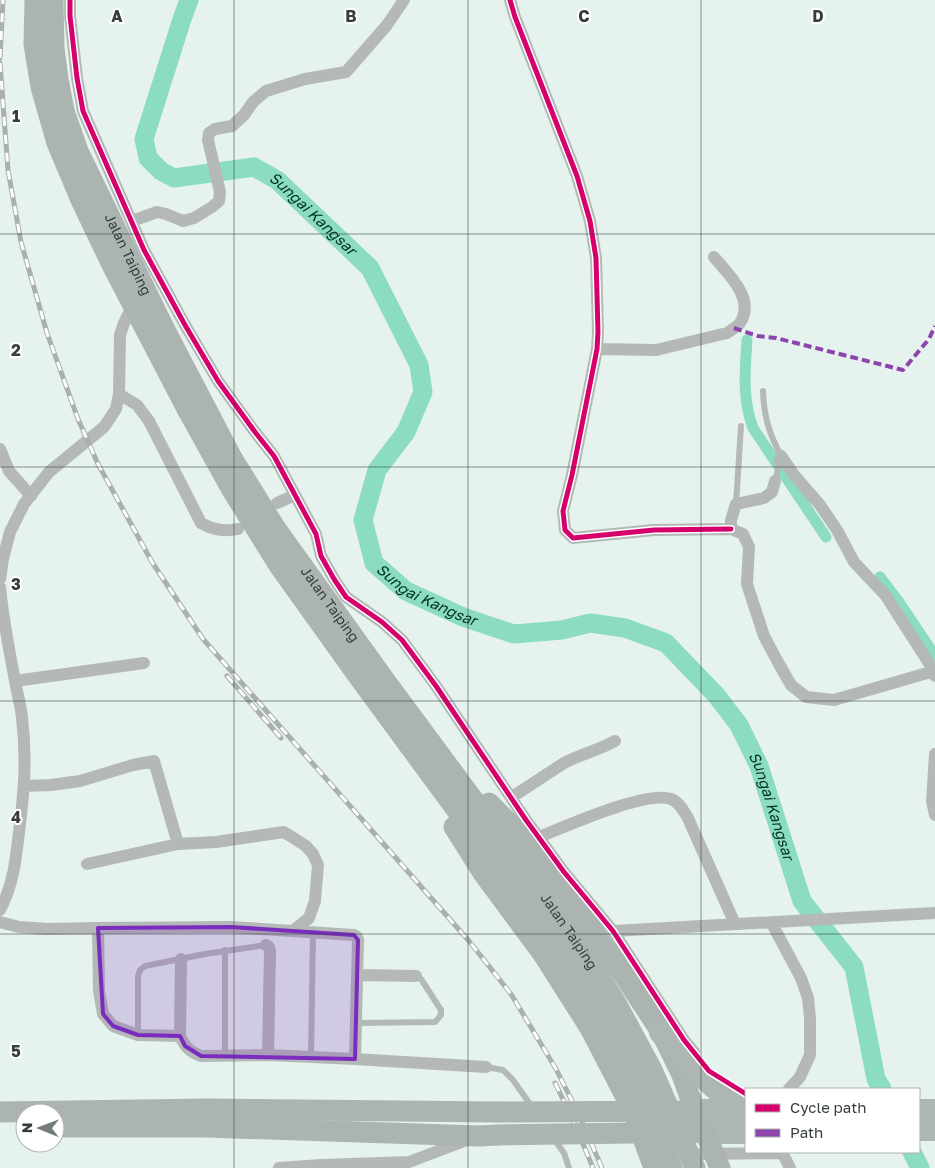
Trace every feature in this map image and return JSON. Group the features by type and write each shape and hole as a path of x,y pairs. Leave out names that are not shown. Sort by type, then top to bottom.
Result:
{"highway":[{"name":"Jalan Taiping","path":"34,0 34,44 41,87 57,143 81,200 187,409 232,490 280,567 352,669 578,975 622,1048 672,1168"},
{"name":"Jalan Taiping","path":"53,0 54,48 58,79 64,111 75,143 164,328 232,458 276,529 584,951 616,1003 652,1070 692,1161"},
{"path":"417,756 430,786 449,820 483,873 543,954 590,1028 633,1111 654,1168"},
{"path":"452,769 482,795 511,825 590,927 627,980 661,1032 682,1075 695,1111 720,1168"},
{"path":"661,1032 713,1086 745,1108"},
{"path":"0,1112 206,1109 499,1112 745,1109"},
{"path":"920,1111 935,1111"},
{"path":"0,1126 15,1126"},
{"path":"65,1126 206,1127 488,1136 745,1132"},
{"path":"920,1129 935,1129"}],"street":[{"path":"70,0 77,78 83,111 144,250 218,381 274,456 316,534 322,556 334,579 346,597 382,622 402,640 436,686 564,872 613,931 684,1040 709,1071 745,1093"},
{"path":"132,221 157,212 183,221 194,218 212,207 218,200 220,192 208,140 209,133 215,129 232,126 244,115 253,102 266,91 305,79 346,72 387,25 404,0"},
{"path":"510,0 514,17 577,176 590,221 596,258 598,348 563,512 565,530 573,538 654,530 731,529 743,534 749,548 747,584 764,636 792,685 806,697 834,700 934,673 886,596 854,562 837,530 820,505 780,458"},
{"path":"598,348 656,350 727,333 740,324 744,313 744,300 737,284 714,258"},
{"path":"0,579 10,532 24,504 50,472 104,427 116,409 119,394 120,335 133,305"},
{"path":"119,394 137,405 149,421 201,523 209,528 228,532 238,529"},
{"path":"0,448 9,471 31,496"},
{"path":"731,529 731,520 736,504 764,498 772,492 775,481"},
{"path":"277,503 295,494"},
{"path":"0,593 2,616 22,717 26,755 17,855 10,886 0,910"},
{"path":"15,680 144,663"},
{"path":"512,798 564,763 602,748 615,740"},
{"path":"935,754 932,801 935,814"},
{"path":"24,786 51,786 80,781 109,771 154,761 178,844"},
{"path":"539,837 619,806 648,799 670,799 679,804 687,816 735,924"},
{"path":"88,864 178,844 216,842 284,832 306,846 314,854 318,865 316,901 309,918 293,931"},
{"path":"613,931 935,913"},
{"path":"0,922 18,927 47,929 231,927 354,935 358,940 355,1059"},
{"path":"775,922 801,978 808,998 810,1018 810,1055 800,1077 790,1088"},
{"path":"98,928 98,991 103,1014 112,1026 138,1035 180,1036"},
{"path":"266,944 269,946 270,951 268,1055"},
{"path":"181,959 180,1036 185,1046 201,1056 268,1055 486,1067"},
{"path":"358,975 416,976"},
{"path":"279,1168 409,1162 488,1136"},
{"path":"692,1161 782,1153 790,1168"}],"lane":[{"path":"764,391 766,422 780,458 775,481"},
{"path":"736,504 741,426"},
{"path":"311,1058 313,932"},
{"path":"138,1035 138,976 140,970 145,966 266,944"},
{"path":"225,950 225,1056"},
{"path":"356,1023 434,1022 441,1015 441,1010 421,979 416,976"},
{"path":"486,1067 503,1070 513,1080 542,1121"},
{"path":"547,1129 564,1153 569,1168"}],"highlighted area":[{"path":"231,927 354,935 358,940 355,1059 201,1056 185,1046 180,1036 138,1035 113,1026 103,1014 98,928"}],"waterway":[{"name":"Sungai Kangsar","path":"189,0 144,139 148,158 161,171 174,178 254,167 277,180 370,268 419,365 423,392 406,432 377,470 363,520 374,563 406,591 463,617 514,634 562,630 590,623 625,628 666,643 716,695 739,725 759,766 802,901 854,967 876,1079 881,1088"},
{"path":"747,340 746,395 753,428 826,537"},
{"path":"880,577 935,656"},
{"name":"Sungai Kangsar","path":"912,1153 920,1168"}],"railway":[{"path":"0,58 3,0"},
{"path":"0,63 8,170 21,242 47,333 78,419 98,464 152,562 203,639 469,941 511,994 556,1069 602,1168"},
{"path":"227,676 281,738"},
{"path":"555,1083 593,1168"}],"marked path":[{"path":"734,328 758,336 776,338 903,370 929,339 935,326"}],"cycle path":[{"path":"70,0 77,78 83,111 144,250 218,381 274,456 316,534 321,556 334,579 346,597 382,622 402,640 436,686 526,820 564,872 613,931 684,1040 709,1071 745,1093"},
{"path":"510,0 577,176 590,221 596,258 597,349 563,511 565,530 573,538 654,530 731,529"}]}
